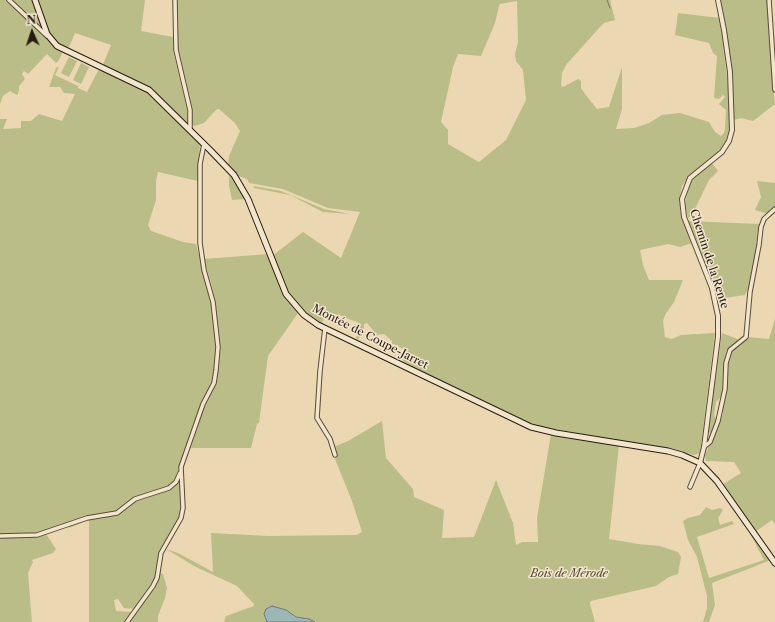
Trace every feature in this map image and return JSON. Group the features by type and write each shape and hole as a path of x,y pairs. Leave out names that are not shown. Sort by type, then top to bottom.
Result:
{"main road":[{"name":"Montée de Coupe-Jarret","path":"34,0 48,37 62,49 149,90 234,176 244,191 289,299 304,315 325,328 531,427 551,432 668,451 700,463"},
{"path":"700,463 717,481 775,563"}],"street":[{"path":"9,0 48,37"},
{"path":"174,0 176,50 190,110 190,130"},
{"name":"Chemin de la Rente","path":"700,463 704,447 718,337 718,316 712,288 684,217 682,199 690,178 722,152 729,141 732,130 730,72 718,0"},
{"path":"769,0 775,90"},
{"path":"0,536 37,535 87,518 117,514 135,499 174,485 180,472 203,404 214,382 218,356 214,302 204,270 200,243 200,164 204,144"},
{"path":"704,447 710,442 718,421 725,389 726,363 730,350 746,337 750,292 759,245 760,227 764,219 775,209"},
{"path":"325,328 317,418 330,439 335,455"},
{"path":"690,487 700,463"},
{"path":"127,622 153,586 157,578 161,553 181,518 183,508 180,472"}],"green space":[{"path":"0,0 145,0 141,31 173,37 174,54 187,108 188,122 185,122 151,90 102,67 111,45 75,33 69,47 65,47 56,63 47,54 28,74 24,71 22,74 25,79 19,86 17,95 10,91 3,96 0,104"},
{"path":"176,0 610,0 615,20 604,23 566,65 562,73 561,86 563,87 578,79 581,81 581,88 597,109 609,107 622,67 622,109 616,129 634,128 649,123 662,115 680,113 709,122 715,132 721,136 724,133 725,128 726,110 719,104 725,97 723,95 719,99 714,98 717,56 713,53 709,43 675,35 678,13 720,18 730,103 730,126 726,141 719,152 692,173 682,186 680,211 692,243 680,247 668,244 640,250 643,265 649,280 683,280 674,302 665,315 663,321 665,337 672,339 681,335 715,333 700,453 694,455 679,451 537,426 404,364 403,361 408,353 397,345 392,344 392,341 384,334 377,335 367,323 364,324 364,329 358,340 356,338 360,328 359,323 339,315 325,313 322,324 306,314 286,291 272,256 303,232 341,258 360,212 328,208 283,189 249,183 247,179 238,176 228,163 229,156 240,131 235,123 219,109 217,109 204,123 195,126 192,125 191,109 177,47","holes":["517,1 518,42 515,54 516,61 523,70 526,100 506,140 479,162 448,144 448,130 441,122 453,67 458,54 481,56 495,23 500,4"]},
{"path":"720,0 768,0 772,39 772,78 775,104 753,121 741,118 734,120 730,65 725,23"},
{"path":"69,57 77,61 69,77 61,73"},
{"path":"81,63 89,67 81,84 73,80"},
{"path":"59,67 55,75 87,92 99,69 141,88 151,95 200,144 198,181 158,172 156,181 156,200 148,225 151,231 183,242 196,244 209,292 213,291 204,259 268,254 283,293 298,313 268,356 259,423 257,424 251,448 191,448 202,413 215,384 213,380 173,484 143,495 119,512 47,531 46,534 56,549 53,553 32,560 33,562 28,573 32,622 0,622 0,119 7,119 3,129 21,128 21,121 31,121 39,114 62,121 75,94 64,93 60,87 49,87 56,68"},
{"path":"712,163 718,171 709,180 692,215 688,218 685,204 688,186 695,176"},
{"path":"229,175 242,190 245,199 232,200"},
{"path":"757,181 775,183 775,207 768,214 755,210 761,197"},
{"path":"253,186 281,191 324,209 350,214 323,212 290,195 254,188"},
{"path":"688,221 759,224 755,256 748,289 745,295 718,299"},
{"path":"775,319 775,524 772,520 755,532 722,485 741,473 734,462 706,461 705,455 723,414 723,399 727,385 728,364 732,350 748,337 769,339"},
{"path":"722,333 740,340 729,352 722,396 716,402 714,415 716,419 711,433 708,432"},
{"name":"Bois de Mérode","path":"382,421 386,458 413,489 414,497 444,510 442,538 474,537 496,480 513,523 516,545 522,542 538,542 537,518 551,434 619,445 609,539 660,546 678,552 681,557 678,574 669,577 656,586 591,601 590,604 595,622 315,622 309,619 296,617 286,610 264,614 267,622 224,622 226,616 254,606 254,604 237,586 196,567 166,549 178,553 213,572 211,533 268,536 356,535 362,532 352,501 335,459 337,456 333,445 334,443 336,446 348,441"},
{"path":"178,479 180,479 182,507 179,521 162,549 157,572 163,574 167,588 158,616 158,622 129,622 135,609 124,608 118,599 114,600 116,611 131,612 126,622 89,622 89,520 69,528 70,525 88,519 120,514 136,500 172,488 176,485"},
{"path":"706,507 712,510 720,508 723,510 718,518 720,525 732,521 734,524 697,537 709,578 764,560 747,528 742,523 744,523 771,560 712,583 715,605 709,622 703,622 707,608 707,596 697,557 688,540 683,521 700,515"}],"water":[{"path":"272,606 286,610 296,617 309,619 315,622 267,622 264,614 266,609"}],"waterway":[{"path":"607,0 610,8"}]}
